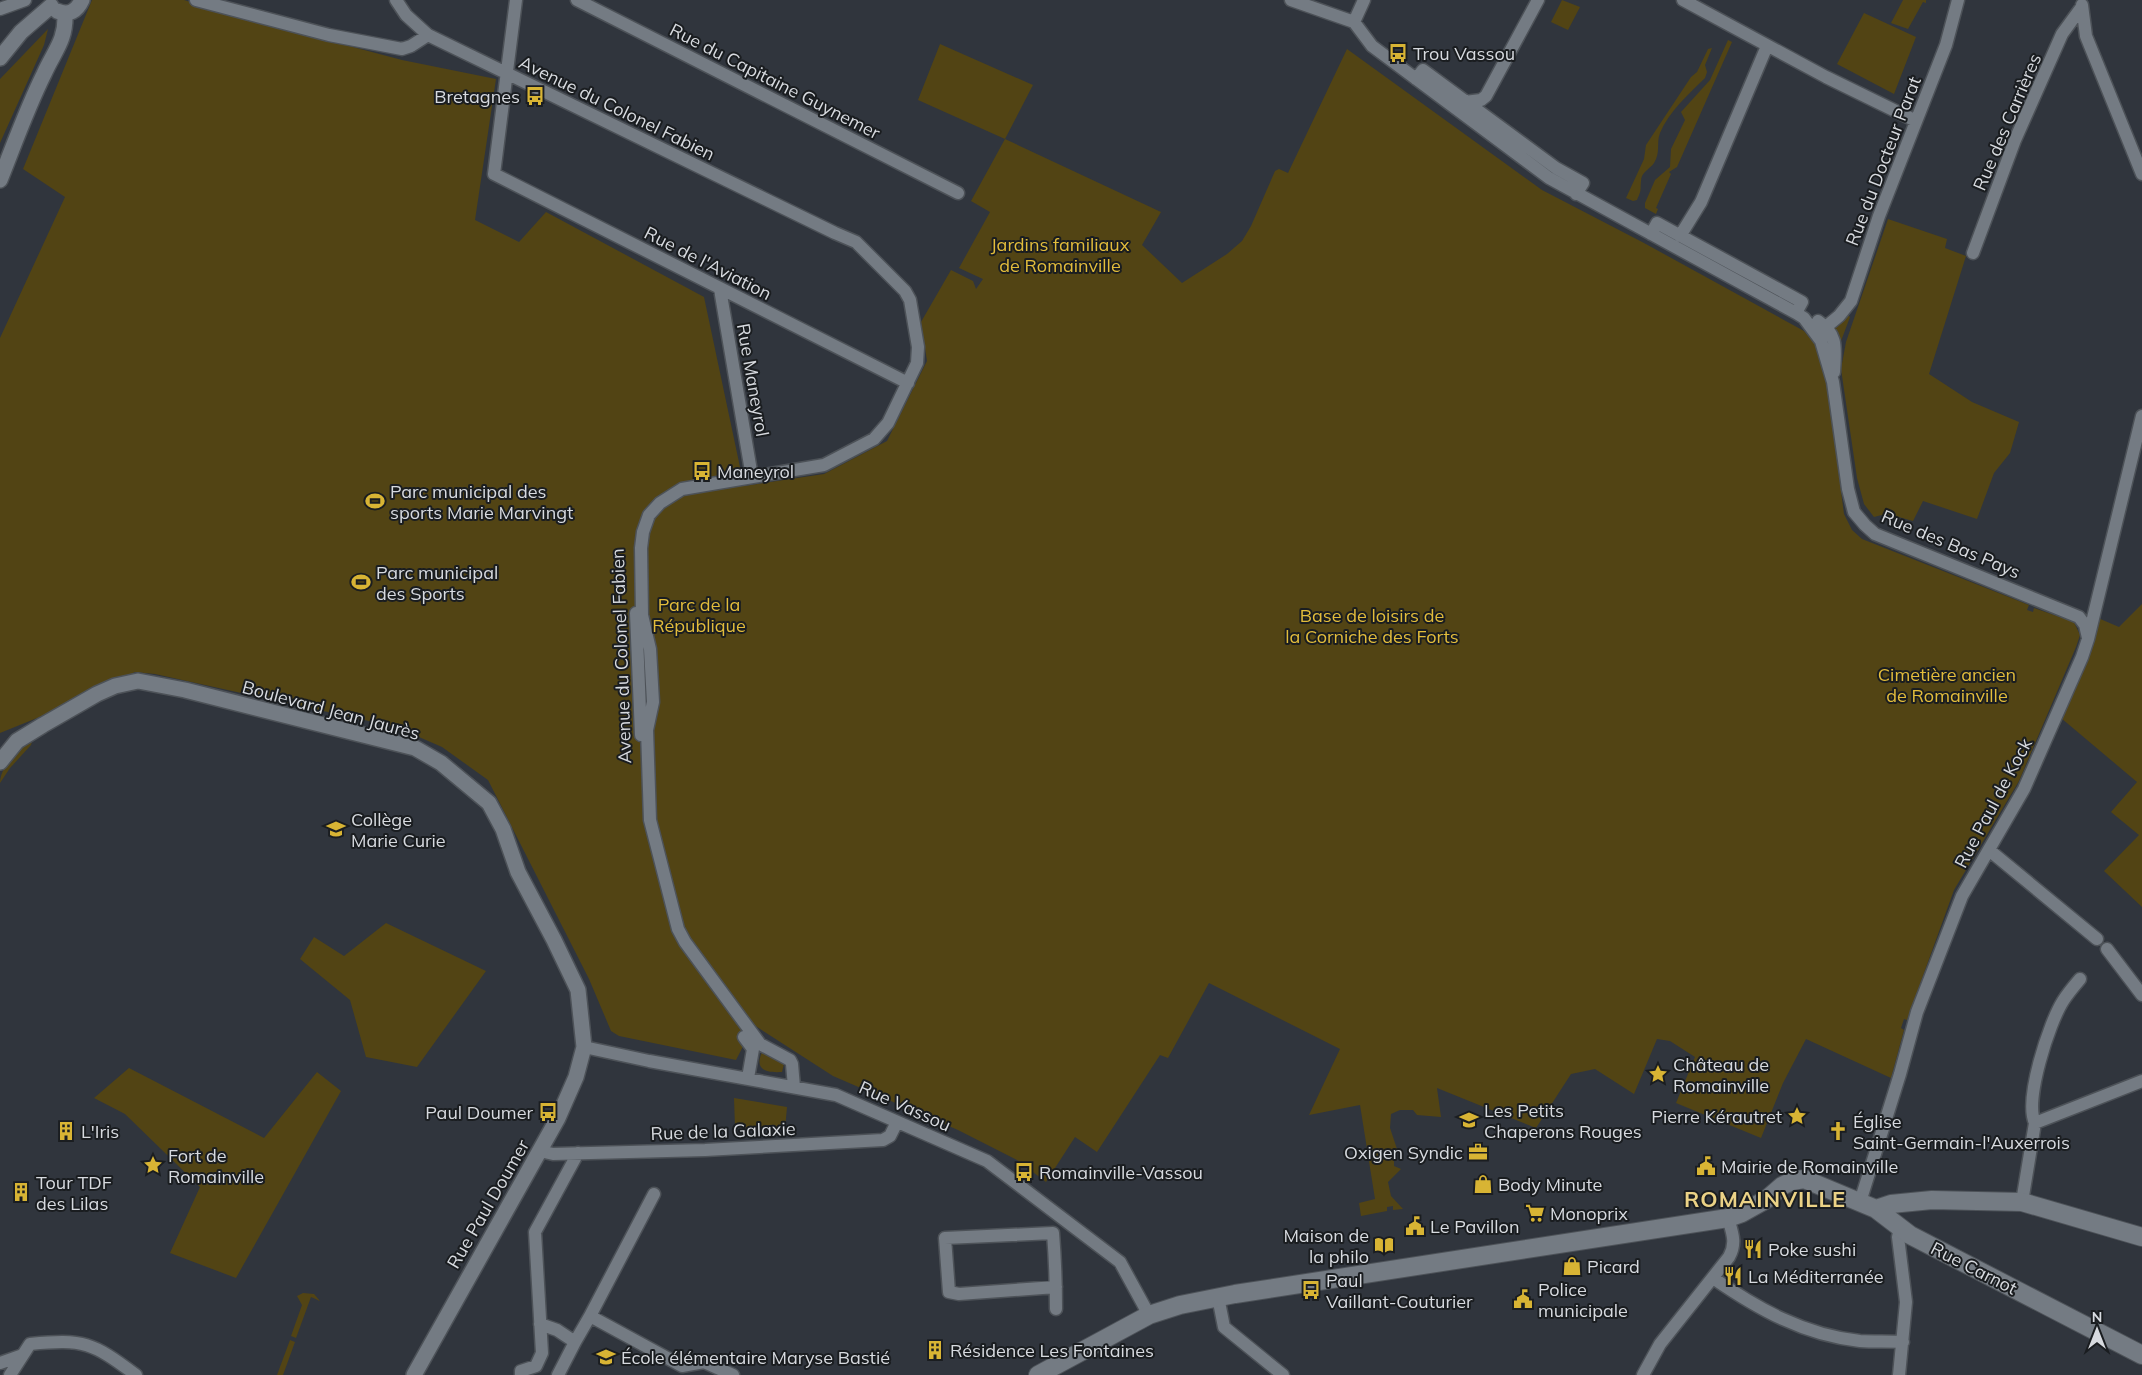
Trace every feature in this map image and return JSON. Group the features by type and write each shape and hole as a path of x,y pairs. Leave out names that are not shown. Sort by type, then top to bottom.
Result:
{"main road":[{"name":"Rue Carnot","path":"1728,1218 1767,1200 1782,1186 1792,1181 1799,1179 1808,1180 1868,1206 1900,1228 2142,1355"},
{"path":"1868,1206 1932,1200 2022,1202 2142,1237"},
{"path":"1038,1375 1149,1315 1180,1305 1218,1297 1728,1218"}],"street":[{"path":"0,9 25,0"},
{"path":"0,58 21,32 51,3 59,12 65,14 76,10 82,0"},
{"path":"196,0 282,24 402,49 411,46 428,35"},
{"name":"Avenue du Colonel Fabien","path":"396,0 406,15 428,35 835,234 856,242 905,290 910,300 918,347 917,363 904,382 888,423 874,439 824,465 751,473 682,489 670,495 649,515 643,532 641,548 642,615 650,648 653,702 647,730 650,820 678,929 756,1046 790,1060 794,1087"},
{"path":"506,74 516,0"},
{"name":"Rue du Capitaine Guynemer","path":"577,0 958,193"},
{"path":"1291,0 1354,22 1372,46 1465,102 1556,168 1583,183 1576,194"},
{"path":"1354,22 1364,0"},
{"path":"1465,102 1481,100 1486,96 1538,0"},
{"path":"1683,0 1767,46 1916,121"},
{"name":"Rue du Docteur Parat","path":"1825,326 1839,316 1851,301 1879,216 1946,45 1958,0"},
{"path":"2082,4 2086,36 2142,174"},
{"name":"Rue des Carrières","path":"1973,253 2015,140 2062,34 2082,4"},
{"path":"0,180 44,74 63,38 65,14"},
{"path":"1680,236 1701,202 1767,46"},
{"name":"Rue de l'Aviation","path":"506,74 494,174 904,382"},
{"path":"1420,75 1549,178 1800,316 1818,321 1825,326 1822,330 1821,341"},
{"path":"1651,234 1656,223 1802,302 1800,316 1821,341"},
{"name":"Rue Maneyrol","path":"720,289 751,473"},
{"name":"Rue des Bas Pays","path":"1825,326 1833,335 1835,349 1833,382"},
{"name":"Rue des Bas Pays","path":"1821,341 1833,382 1848,489 1854,512 1864,525 1876,534 2079,617"},
{"name":"Rue Paul de Kock","path":"1868,1206 1917,1012 1962,896 2028,782 2088,639 2139,441 2142,416"},
{"path":"2079,617 2093,616"},
{"path":"2079,617 2085,625 2088,639"},
{"name":"Boulevard Jean Jaurès","path":"0,762 17,741 42,725 96,694 115,686 138,681 185,690 415,748 441,763 489,803 503,829 518,872 578,990 584,1046"},
{"path":"1988,850 2098,939"},
{"path":"2107,950 2142,995"},
{"path":"2022,1202 2035,1123 2032,1116 2034,1089 2045,1038 2063,1001 2080,979"},
{"name":"Rue Vassou","path":"584,1046 649,1061 748,1078 836,1096 987,1162 1120,1262 1149,1315"},
{"name":"Rue Paul Doumer","path":"414,1375 558,1118 576,1077 584,1046"},
{"path":"748,1078 756,1046"},
{"path":"2035,1123 2142,1081"},
{"name":"Rue de la Galaxie","path":"540,1151 553,1154 705,1150 883,1140 890,1136 897,1122"},
{"path":"521,1375 521,1372 536,1366 542,1353 535,1232 578,1153"},
{"path":"558,1375 654,1194"},
{"path":"1056,1309 1053,1233 1063,1218"},
{"path":"1642,1375 1660,1344 1729,1257 1734,1247 1734,1237 1728,1218"},
{"path":"1899,1375 1906,1302 1898,1236 1900,1228"},
{"path":"1053,1233 945,1238 949,1292 959,1294 1056,1287"},
{"path":"1713,1278 1748,1302 1784,1321 1814,1331 1861,1341 1903,1342"},
{"path":"1218,1297 1224,1327 1283,1375"},
{"path":"590,1316 682,1366 704,1362 733,1375"},
{"path":"540,1324 556,1330 574,1342"},
{"path":"3,1357 27,1349 69,1341 85,1344 103,1351 136,1375"},
{"path":"10,1375 27,1349"}],"green space":[{"name":"Base de loisirs de la Corniche des Forts","path":"92,0 184,0 240,17 402,60 496,79 475,220 519,242 546,212 704,297 744,486 824,474 887,441 927,361 921,322 951,270 973,281 976,289 983,279 959,268 990,212 971,201 1005,139 1161,212 1142,245 1182,283 1227,254 1242,241 1251,226 1275,171 1279,169 1288,173 1347,49 1542,190 1644,243 1804,331 1820,350 1827,383 1844,514 1852,530 1862,539 2029,605 2027,610 2033,612 2034,608 2074,622 2080,635 2076,647 2019,781 1954,890 1907,1020 1904,1019 1901,1028 1904,1030 1891,1078 1806,1039 1783,1083 1761,1138 1676,1103 1695,1057 1670,1041 1657,1039 1634,1094 1595,1069 1571,1074 1536,1128 1437,1088 1441,1117 1417,1115 1413,1110 1400,1110 1391,1114 1390,1128 1398,1152 1394,1156 1394,1166 1401,1169 1388,1182 1391,1196 1403,1209 1393,1210 1393,1206 1387,1207 1387,1211 1361,1216 1359,1203 1375,1199 1360,1105 1309,1115 1340,1049 1209,983 1168,1058 1160,1055 1097,1152 1075,1137 1046,1182 1017,1160 958,1130 833,1076 754,1025 736,1060 619,1036 611,1031 589,979 488,780 442,747 396,727 155,674 135,672 47,714 0,733 0,338 65,197 23,169"},
{"path":"1562,0 1580,7 1568,30 1551,22"},
{"path":"1903,0 1926,0 1926,3 1923,2 1908,29 1891,23"},
{"path":"1864,13 1916,37 1894,94 1837,64"},
{"path":"48,29 44,45 0,143 0,79"},
{"path":"1728,40 1732,42 1677,167 1669,172 1671,174 1656,208 1658,209 1656,214 1645,208 1645,203 1655,180 1670,167 1671,149 1685,120 1681,112 1710,80"},
{"path":"940,44 1033,85 1005,139 918,100"},
{"path":"1712,48 1705,65 1707,72 1705,78 1680,103 1660,133 1656,159 1642,175 1637,200 1633,201 1626,198 1644,159 1646,145 1691,77 1697,72 1708,49"},
{"path":"1888,219 1947,239 1945,248 1966,256 1929,374 1972,402 2019,422 2010,453 1994,473 1977,519 1923,501 1913,521 1888,515 1874,517 1864,504 1857,478 1841,369 1846,342"},
{"path":"1848,315 1850,317 1841,341 1833,326"},
{"path":"2142,604 2142,907 2104,871 2139,835 2111,812 2137,782 2061,718 2092,648 2098,618 2119,627"},
{"path":"33,738 31,745 10,768 0,783 3,770 7,764"},
{"path":"386,923 486,971 417,1067 366,1057 350,1000 300,959 314,937 344,956"},
{"path":"762,1052 784,1064 782,1072 771,1072 761,1067 760,1058"},
{"path":"129,1068 264,1138 317,1072 341,1091 236,1278 170,1253 200,1187 125,1114 94,1098"},
{"path":"734,1098 787,1107 785,1129 735,1127"},
{"path":"303,1293 314,1294 320,1301 311,1297 296,1338 291,1336 302,1305 297,1296"},
{"path":"290,1340 295,1342 283,1375 277,1375"}],"place":[{"name":"Trou Vassou","path":"1398,53"},
{"name":"Bretagnes","path":"535,96"},
{"name":"Maneyrol","path":"702,471"},
{"name":"Parc municipal des sports Marie Marvingt","path":"375,501"},
{"name":"Parc municipal des Sports","path":"361,582"},
{"name":"Collège Marie Curie","path":"336,829"},
{"name":"Château de Romainville","path":"1658,1074"},
{"name":"Paul Doumer","path":"548,1112"},
{"name":"Pierre Kérautret","path":"1797,1116"},
{"name":"Les Petits Chaperons Rouges","path":"1469,1120"},
{"name":"L'Iris","path":"66,1131"},
{"name":"Église Saint-Germain-l'Auxerrois","path":"1838,1131"},
{"name":"Oxigen Syndic","path":"1478,1152"},
{"name":"Fort de Romainville","path":"153,1165"},
{"name":"Mairie de Romainville","path":"1706,1166"},
{"name":"Romainville-Vassou","path":"1024,1172"},
{"name":"Body Minute","path":"1483,1184"},
{"name":"Tour TDF des Lilas","path":"21,1192"},
{"name":"Monoprix","path":"1535,1213"},
{"name":"Le Pavillon","path":"1415,1226"},
{"name":"Maison de la philo","path":"1384,1245"},
{"name":"Poke sushi","path":"1753,1249"},
{"name":"Picard","path":"1572,1266"},
{"name":"La Méditerranée","path":"1733,1276"},
{"name":"Paul Vaillant-Couturier","path":"1311,1290"},
{"name":"Police municipale","path":"1523,1299"},
{"name":"Résidence Les Fontaines","path":"935,1350"},
{"name":"École élémentaire Maryse Bastié","path":"606,1357"}],"district":[{"name":"ROMAINVILLE","path":"1765,1199"}],"park label":[{"name":"Jardins familiaux de Romainville","path":"1060,254"},
{"name":"Parc de la République","path":"699,614"},
{"name":"Cimetière ancien de Romainville","path":"1947,684"}]}
